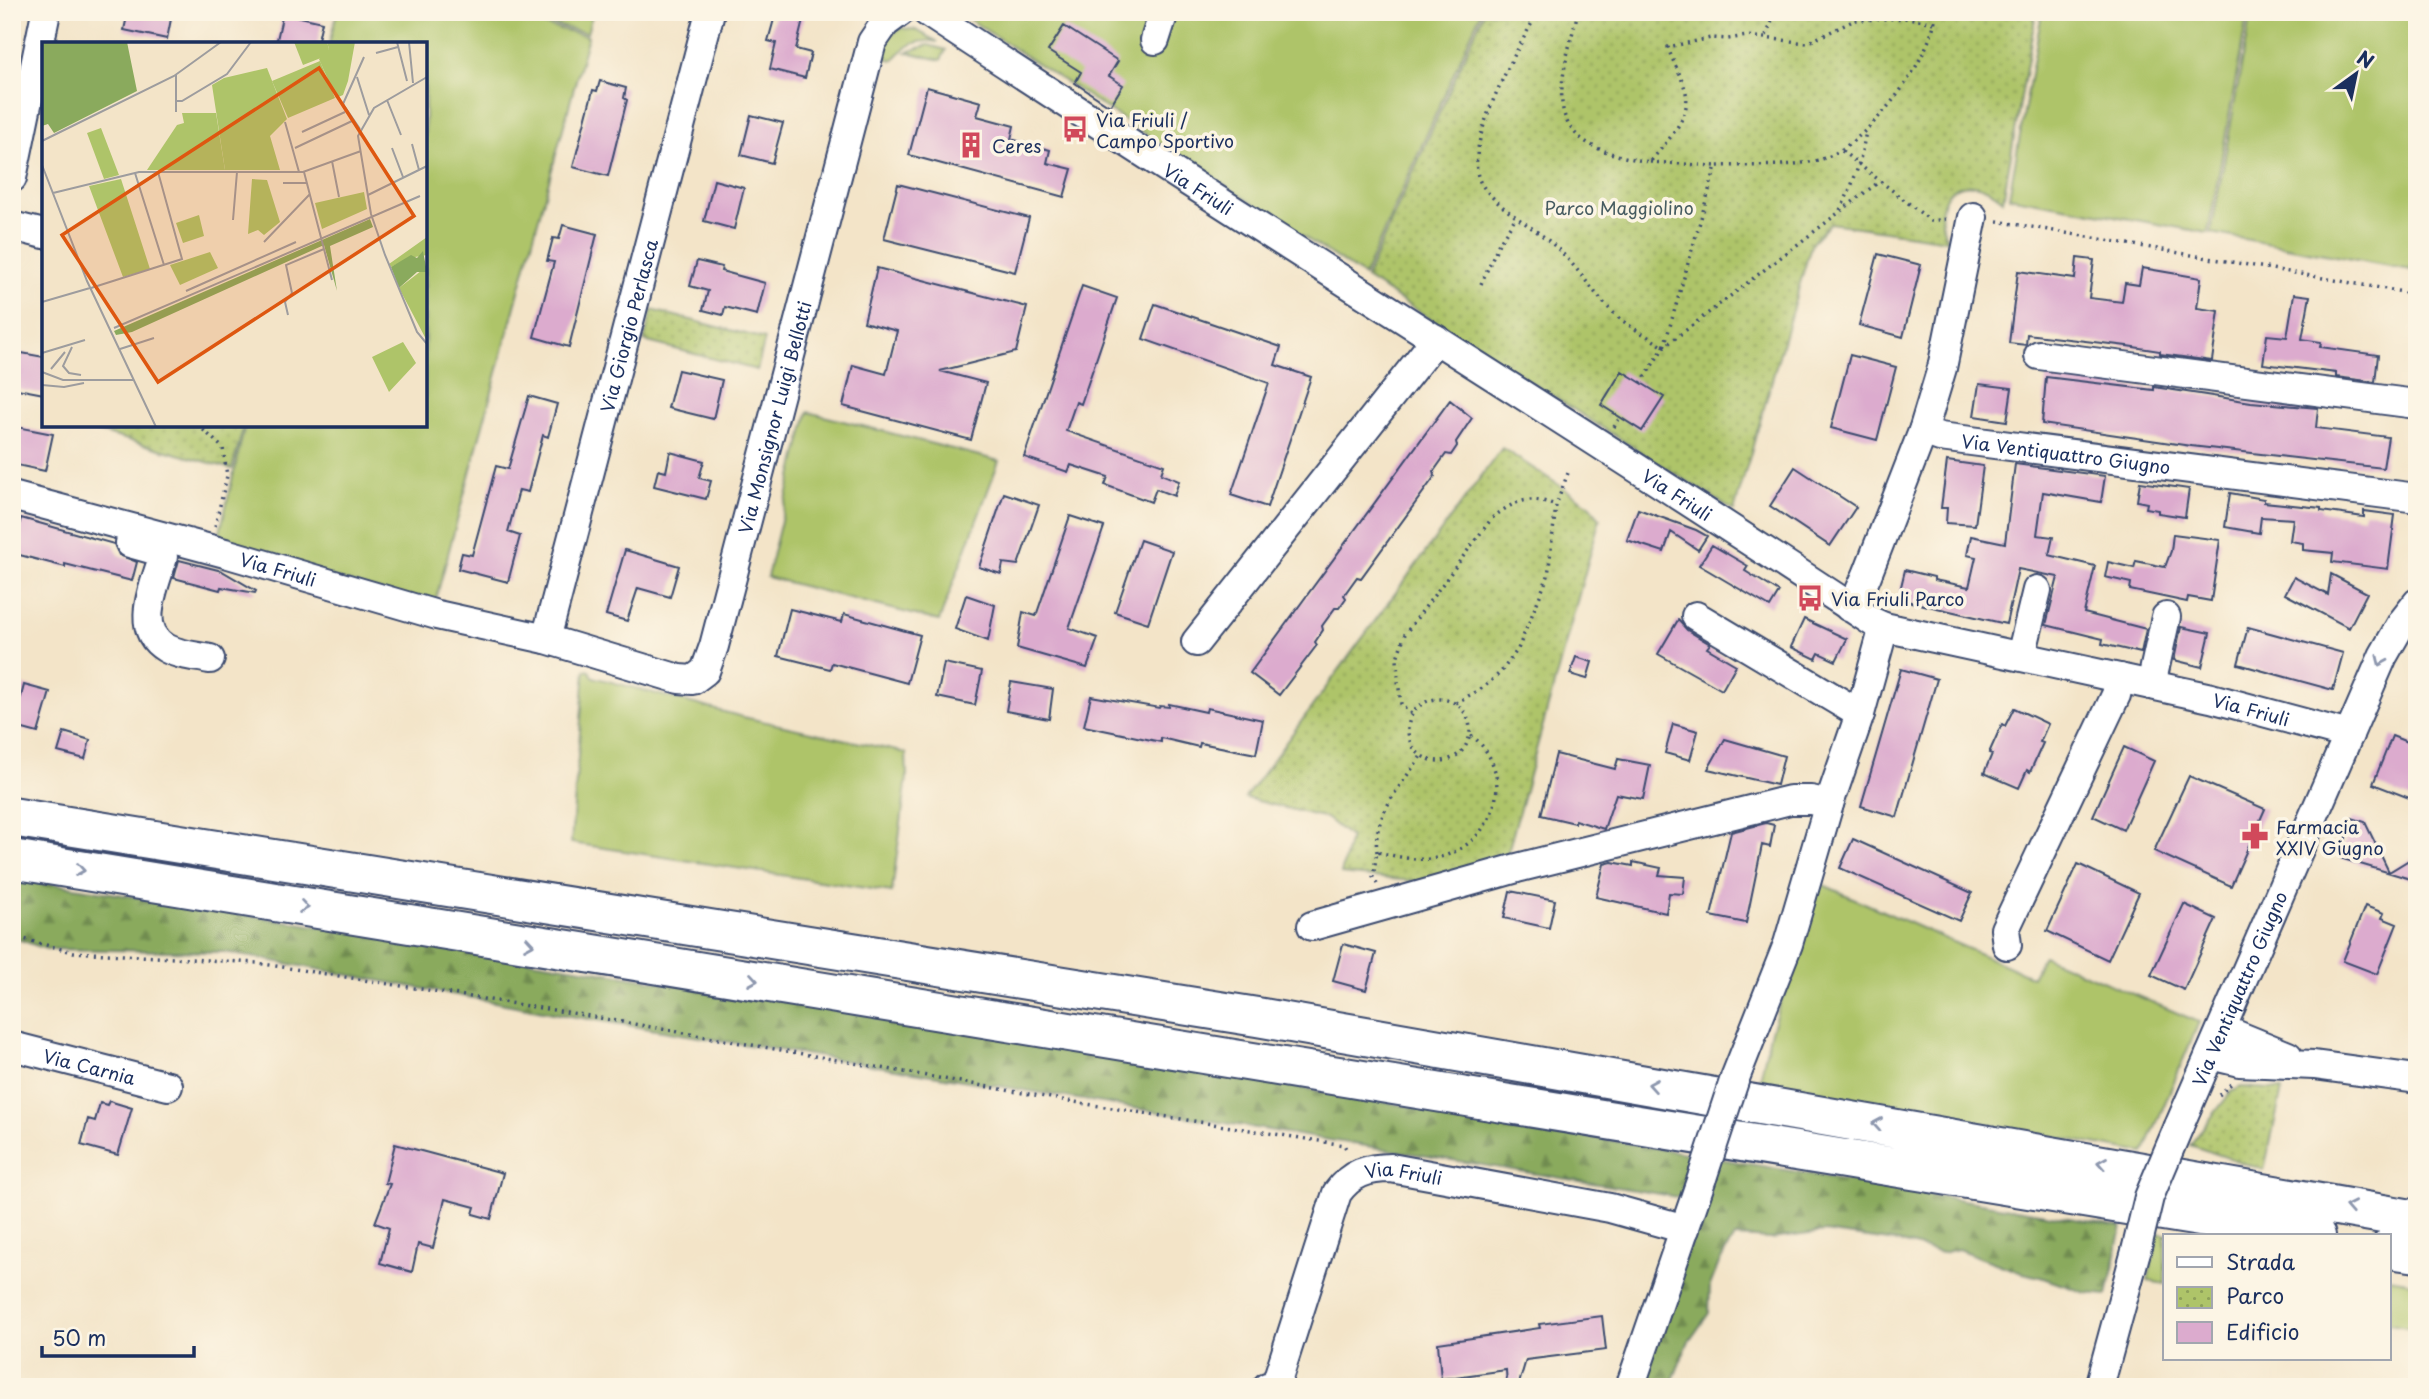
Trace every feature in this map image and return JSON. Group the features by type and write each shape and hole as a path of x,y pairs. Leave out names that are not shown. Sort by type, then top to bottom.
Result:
{"highway":[{"path":"12,817 1270,1019 2417,1220"},
{"path":"12,859 2304,1234"},
{"path":"2390,1249 2417,1254"}],"street":[{"path":"12,178 46,12"},
{"name":"Via Giorgio Perlasca","path":"546,639 710,12"},
{"name":"Via Monsignor Luigi Bellotti","path":"546,639 679,679 694,680 705,670 714,646 872,42 885,23 900,12"},
{"name":"Via Friuli","path":"927,12 1104,128 1605,446 1872,622 1884,627 2151,685 2349,735"},
{"path":"1154,40 1164,12"},
{"path":"1849,607 1867,575 1923,431 1942,368 1973,216"},
{"path":"12,226 42,234"},
{"path":"1196,642 1436,340"},
{"path":"2039,355 2417,403 2417,410"},
{"name":"Via Ventiquattro Giugno","path":"1923,431 1940,437 2417,498"},
{"name":"Via Friuli","path":"12,496 437,615 546,639"},
{"path":"12,511 244,573 432,629 575,666 584,651"},
{"path":"162,552 147,619 153,638 168,649 210,659"},
{"path":"2021,656 2037,590"},
{"name":"Via Ventiquattro Giugno","path":"2099,1387 2149,1197 2383,656 2417,603"},
{"path":"1696,616 1860,714"},
{"path":"2151,685 2166,617"},
{"path":"1630,1387 1735,1077 1788,943 1829,804 1860,714 1884,627"},
{"path":"2007,946 2005,929 2116,695 2120,678"},
{"path":"1312,926 1517,868 1790,800 1811,800 1829,804"},
{"path":"2237,995 2267,1048"},
{"path":"2216,1042 2267,1048 2314,1065"},
{"path":"2216,1042 2239,1062 2314,1065 2417,1079"},
{"name":"Via Carnia","path":"12,1046 168,1087"},
{"name":"Via Friuli","path":"1267,1387 1276,1384 1336,1192 1345,1181 1360,1172 1373,1168 1391,1168 1609,1208 1685,1229"}],"path":[{"path":"1538,12 1497,91 1485,122 1477,164 1480,181 1491,195 1516,217 1557,247 1619,317 1664,347"},
{"path":"1578,12 1560,100 1563,117 1573,131 1587,144 1625,158 1716,166 1802,162 1821,159 1842,151 1866,131 1908,80 1924,52 1935,23 1936,12"},
{"path":"1766,37 1776,12"},
{"path":"1650,162 1681,122 1686,106 1686,91 1668,47 1711,38 1747,36 1807,43 1855,20 1908,18 1935,23"},
{"path":"1839,212 1852,189 1860,165 1866,131"},
{"path":"1842,151 1931,221 1973,216 2403,292 2417,299"},
{"path":"1641,383 1664,347 1716,166"},
{"path":"1664,347 1880,181"},
{"path":"1481,284 1499,243 1516,217"},
{"path":"200,427 223,449 227,477 209,549"},
{"path":"1456,703 1484,687 1502,672 1518,649 1548,576 1556,505 1568,473"},
{"path":"1411,714 1401,704 1397,658 1405,634 1421,610 1498,514 1520,501 1537,498 1556,505"},
{"path":"1436,698 1456,703 1464,709 1469,719 1470,734 1465,748 1458,755 1443,761 1421,756 1413,748 1407,733 1411,714 1422,702 1436,698"},
{"path":"1377,852 1416,859 1435,858 1453,853 1467,845 1481,831 1490,817 1497,796 1497,774 1480,742 1470,734"},
{"path":"1391,905 1373,877 1377,852 1375,839 1381,817 1421,756"},
{"path":"12,936 73,952 270,965 572,1013 1068,1101 1344,1145 1360,1172"},
{"path":"2180,1124 2233,1082 2241,1080"}],"green space":[{"path":"337,12 491,12 588,36 434,606 217,545 245,427 427,427 427,42 330,42"},
{"path":"502,12 593,12 587,33"},
{"path":"958,12 1481,12 1364,276"},
{"name":"Parco Maggiolino","path":"1484,12 2036,12 2003,200 1989,190 1975,185 1963,185 1953,189 1946,197 1942,209 1942,223 1947,240 1830,223 1812,242 1734,511 1366,278"},
{"path":"2042,12 2248,12 2208,233 2009,197"},
{"path":"2251,12 2417,12 2417,235 2411,270 2211,233"},
{"path":"901,28 916,30 938,42 924,41 913,44 893,60 879,56 886,38"},
{"path":"928,45 946,50 941,60 907,52"},
{"path":"652,310 765,339 757,370 644,341"},
{"path":"808,412 999,461 939,621 767,577"},
{"path":"81,427 243,427 232,469"},
{"path":"1502,448 1588,504 1600,518 1506,859 1423,882 1341,874 1350,837 1326,818 1245,798"},
{"path":"585,670 590,671 593,677 743,717 906,753 907,777 892,892 571,843"},
{"path":"12,877 899,1020 2122,1227 2107,1295 2086,1293 1958,1249 1942,1253 1897,1242 1824,1232 1771,1239 1734,1237 1710,1286 1709,1313 1688,1343 1670,1387 1629,1387 1708,1202 559,1014 225,952 46,949 12,937"},
{"path":"1819,883 2032,977 2043,956 2199,1022 2144,1153 1759,1084 1770,1034"},
{"path":"2241,1087 2282,1090 2264,1170 2190,1145 2231,1092"},
{"path":"2158,1233 2163,1234 2163,1284 2148,1281"},
{"path":"2390,1278 2417,1283 2417,1329 2390,1324"}],"building":[{"path":"128,12 171,19 167,39 124,30"},
{"path":"776,12 805,12 796,49 811,53 805,78 770,69 776,43 768,41"},
{"path":"283,13 322,22 317,42 276,42"},
{"path":"1064,26 1118,61 1109,76 1123,85 1110,106 1075,83 1081,72 1048,51"},
{"path":"600,81 626,88 624,98 627,100 608,176 573,167 593,90 597,91"},
{"name":"Ceres","path":"927,87 981,102 977,116 1014,126 1011,139 1050,150 1047,163 1072,169 1064,197 909,155"},
{"path":"751,115 783,123 772,163 741,155"},
{"path":"714,180 744,188 734,229 704,221"},
{"path":"898,184 1029,218 1015,272 884,239"},
{"path":"563,225 597,234 569,347 534,337 554,262 547,261 553,238 559,239"},
{"path":"1878,254 1921,265 1903,337 1859,325"},
{"path":"2077,258 2094,260 2089,298 2122,302 2125,283 2139,285 2142,268 2201,278 2197,308 2219,311 2212,361 2160,354 2160,351 2127,346 2027,334 2026,345 2009,343 2018,271 2075,279"},
{"path":"697,261 722,267 721,271 765,283 757,315 725,307 723,315 703,310 708,291 690,286"},
{"path":"877,268 1027,307 1016,352 940,371 986,383 971,440 843,406 853,365 886,374 897,331 864,322"},
{"path":"1082,286 1117,298 1081,404 1076,402 1066,431 1164,465 1161,474 1179,481 1174,496 1156,489 1151,502 1105,485 1108,477 1071,465 1068,472 1024,457"},
{"path":"2294,294 2310,296 2302,339 2321,342 2320,347 2378,355 2375,382 2336,377 2336,373 2263,364 2267,335 2287,337"},
{"path":"1155,304 1281,347 1275,365 1311,377 1267,507 1231,495 1269,383 1143,339"},
{"path":"16,352 42,357 42,394 12,388"},
{"path":"1850,355 1896,367 1877,440 1831,428"},
{"path":"678,370 722,380 713,419 668,408"},
{"path":"1622,371 1664,397 1642,431 1601,405"},
{"path":"2046,377 2154,390 2154,387 2251,402 2318,408 2316,428 2388,437 2383,468 2191,446 2042,424"},
{"path":"1979,384 2012,388 2007,421 1974,416"},
{"path":"529,396 557,404 548,437 543,435 528,492 519,490 508,532 520,536 508,582 458,569 462,553 472,555 496,466 508,469"},
{"path":"1450,400 1472,418 1456,442 1457,446 1451,455 1446,454 1434,471 1435,476 1361,578 1357,577 1344,595 1346,598 1339,608 1335,608 1322,626 1323,630 1315,642 1317,645 1279,695 1250,673"},
{"path":"12,426 53,434 45,471 12,464"},
{"path":"670,452 704,461 699,478 711,481 706,499 654,486 658,470 666,472"},
{"path":"1947,461 1983,466 1975,525 1946,523 1947,508 1941,508"},
{"path":"2015,464 2105,476 2101,502 2043,492 2037,535 2053,537 2049,555 2095,566 2084,613 2146,629 2141,653 2102,644 2103,639 2046,625 2058,577 2018,569 2006,624 1898,599 1905,570 1934,577 1934,580 1969,587 1976,557 1967,555 1971,536 2005,543"},
{"path":"1795,467 1856,507 1830,546 1770,506"},
{"path":"2140,482 2189,489 2185,517 2158,513 2158,510 2146,508 2147,503 2137,501"},
{"path":"1004,493 1039,505 1018,565 1003,563 1001,574 979,567"},
{"path":"2230,493 2264,499 2264,502 2321,508 2321,511 2364,517 2364,511 2395,515 2388,569 2332,562 2333,553 2303,550 2303,543 2290,541 2293,519 2261,517 2259,533 2225,527"},
{"path":"1638,509 1707,536 1698,550 1671,532 1664,552 1627,540"},
{"path":"1070,516 1104,527 1069,628 1098,638 1087,668 1017,648 1023,612 1036,616"},
{"path":"21,518 114,544 119,555 137,562 132,581 12,553"},
{"path":"2173,534 2220,540 2211,601 2188,597 2187,602 2130,590 2131,583 2105,577 2108,562 2134,568 2136,561 2165,567"},
{"path":"1140,540 1172,551 1148,623 1115,612"},
{"path":"1712,545 1748,566 1745,571 1779,592 1770,607 1699,565"},
{"path":"625,550 679,566 670,597 638,588 627,621 606,615"},
{"path":"179,560 222,571 256,591 255,593 221,587 220,590 174,578"},
{"path":"2331,574 2367,593 2349,628 2285,594 2294,577 2328,595"},
{"path":"966,595 995,605 988,641 955,629"},
{"path":"790,609 842,622 844,614 920,635 907,683 832,663 830,669 778,656"},
{"path":"1804,619 1847,639 1836,661 1819,653 1816,659 1791,647"},
{"path":"1678,620 1687,630 1710,644 1707,648 1736,665 1722,690 1658,654"},
{"path":"2181,627 2210,633 2202,667 2174,660"},
{"path":"2248,627 2343,653 2333,690 2238,664"},
{"path":"1576,657 1592,662 1587,679 1570,674"},
{"path":"944,663 982,671 975,705 937,697"},
{"path":"1901,669 1937,679 1897,817 1861,806"},
{"path":"1011,682 1053,689 1049,719 1006,711"},
{"path":"24,685 50,692 38,733 12,726 12,695 21,697"},
{"path":"1091,696 1159,708 1169,707 1169,704 1206,712 1207,708 1263,720 1256,754 1200,743 1199,747 1161,738 1161,742 1084,726"},
{"path":"2014,708 2048,724 2030,772 2027,770 2019,788 1984,773 1992,754 1989,753 2002,724 2005,726"},
{"path":"1673,724 1698,731 1690,760 1665,753"},
{"path":"64,732 90,740 85,759 58,752"},
{"path":"2392,736 2417,746 2417,801 2373,784"},
{"path":"1725,739 1784,756 1777,785 1708,769"},
{"path":"2124,747 2154,761 2123,830 2093,816"},
{"path":"1556,754 1615,769 1618,759 1650,765 1643,799 1616,794 1604,829 1575,820 1575,823 1541,815"},
{"path":"2189,776 2265,809 2231,886 2154,851"},
{"path":"2352,818 2365,822 2389,872 2417,855 2417,881 2340,858"},
{"path":"1766,823 1774,825 1770,847 1762,845 1746,923 1711,916 1731,832"},
{"path":"1853,839 1972,893 1959,921 1840,868"},
{"path":"1612,862 1633,866 1633,862 1661,868 1659,875 1685,877 1683,894 1669,893 1666,913 1596,897 1604,864"},
{"path":"2078,864 2139,893 2108,960 2047,931"},
{"path":"1510,891 1555,900 1549,928 1504,918"},
{"path":"2184,904 2216,919 2184,990 2151,975"},
{"path":"2365,906 2384,913 2382,918 2397,924 2377,974 2343,961"},
{"path":"1343,944 1376,953 1366,990 1333,981"},
{"path":"109,1101 132,1108 118,1155 81,1145 88,1119 95,1121 100,1103 107,1105"},
{"path":"395,1144 503,1173 491,1219 473,1214 475,1207 445,1199 433,1248 418,1244 412,1272 380,1263 389,1228 375,1223 390,1184 385,1183"},
{"path":"1602,1316 1606,1350 1526,1360 1518,1387 1507,1387 1506,1370 1441,1379 1438,1343 1540,1328 1539,1324"}],"place":[{"name":"Via Friuli / Campo Sportivo","path":"1075,129"},
{"name":"Ceres","path":"971,145"},
{"name":"Via Friuli Parco","path":"1810,598"},
{"name":"Farmacia XXIV Giugno","path":"2255,836"}]}
